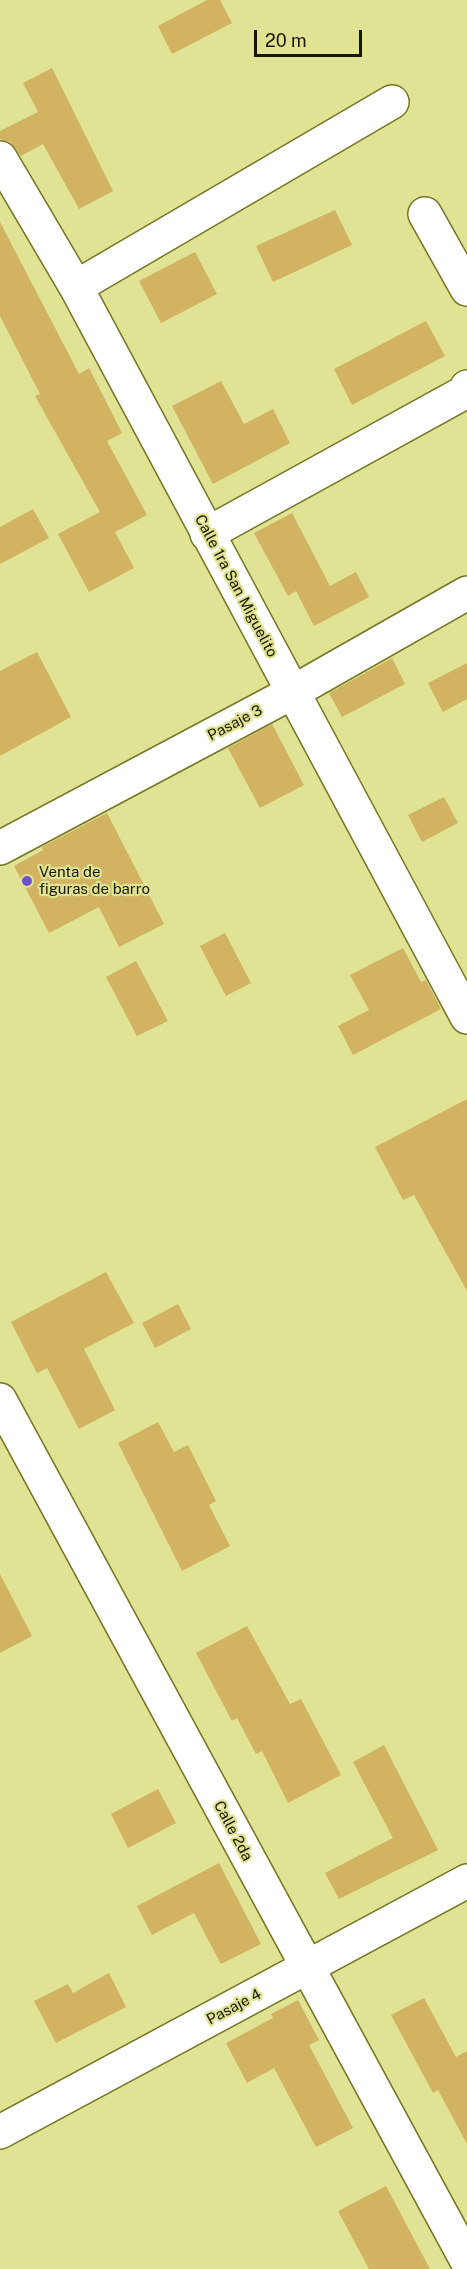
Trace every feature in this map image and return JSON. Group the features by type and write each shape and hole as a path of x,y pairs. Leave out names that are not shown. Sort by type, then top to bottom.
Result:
{"street":[{"path":"76,287 392,102"},
{"name":"Calle 1ra San Miguelito","path":"0,158 76,287 467,1017"},
{"path":"425,214 467,289"},
{"path":"207,534 465,392 467,387"},
{"name":"Pasaje 3","path":"0,848 293,692 467,593"},
{"name":"Calle 2da","path":"0,1400 467,2261"},
{"name":"Pasaje 4","path":"0,2132 467,1881"}],"building":[{"path":"207,0 220,0 232,23 172,54 158,26"},
{"path":"52,68 113,191 79,209 43,144 21,156 10,142 0,139 0,131 38,112 23,83"},
{"path":"335,210 352,245 273,282 256,246"},
{"path":"0,222 79,374 89,368 122,433 107,441 147,515 115,532 134,568 89,592 58,534 100,512 35,396 40,394 0,316"},
{"path":"195,252 217,294 161,323 139,281"},
{"path":"426,321 445,356 352,405 334,369"},
{"path":"221,381 244,424 273,409 290,443 213,484 172,406"},
{"path":"33,509 49,538 0,564 0,527"},
{"path":"292,513 330,586 356,572 369,597 314,626 296,591 288,596 254,533"},
{"path":"37,652 71,717 0,756 0,671"},
{"path":"392,658 405,684 342,717 329,693"},
{"path":"467,663 467,699 443,712 428,683"},
{"path":"272,724 304,785 260,808 228,748"},
{"path":"444,797 458,823 422,842 408,815"},
{"path":"107,813 164,924 119,947 99,907 49,933 14,866 43,850 42,847"},
{"path":"225,933 251,983 226,996 200,946"},
{"path":"403,948 421,982 426,980 441,1009 353,1055 338,1026 369,1010 350,975"},
{"path":"136,961 168,1021 137,1036 106,977"},
{"path":"467,1099 467,1291 414,1195 403,1200 375,1147"},
{"path":"106,1272 134,1323 84,1349 115,1410 79,1429 47,1368 37,1373 11,1322"},
{"path":"178,1304 191,1329 155,1348 142,1323"},
{"path":"158,1422 174,1452 188,1445 216,1501 209,1505 230,1546 182,1571 118,1443"},
{"path":"0,1574 32,1636 0,1653"},
{"path":"247,1626 290,1704 301,1699 341,1775 288,1803 262,1751 256,1754 237,1718 232,1721 196,1653"},
{"path":"384,1745 438,1850 339,1899 325,1873 393,1838 353,1762"},
{"path":"158,1789 176,1823 128,1848 111,1814"},
{"path":"219,1863 261,1944 221,1964 194,1913 152,1935 137,1906"},
{"path":"109,1973 126,2007 56,2043 34,2001 68,1984 73,1993"},
{"path":"424,1998 456,2057 467,2051 467,2144 438,2090 433,2093 391,2015"},
{"path":"298,2000 319,2040 309,2045 353,2128 316,2147 274,2068 247,2083 226,2043 273,2018 271,2014"},
{"path":"386,2186 430,2269 369,2269 338,2211"}],"place":[{"name":"Venta de figuras de barro","path":"27,881"}]}
